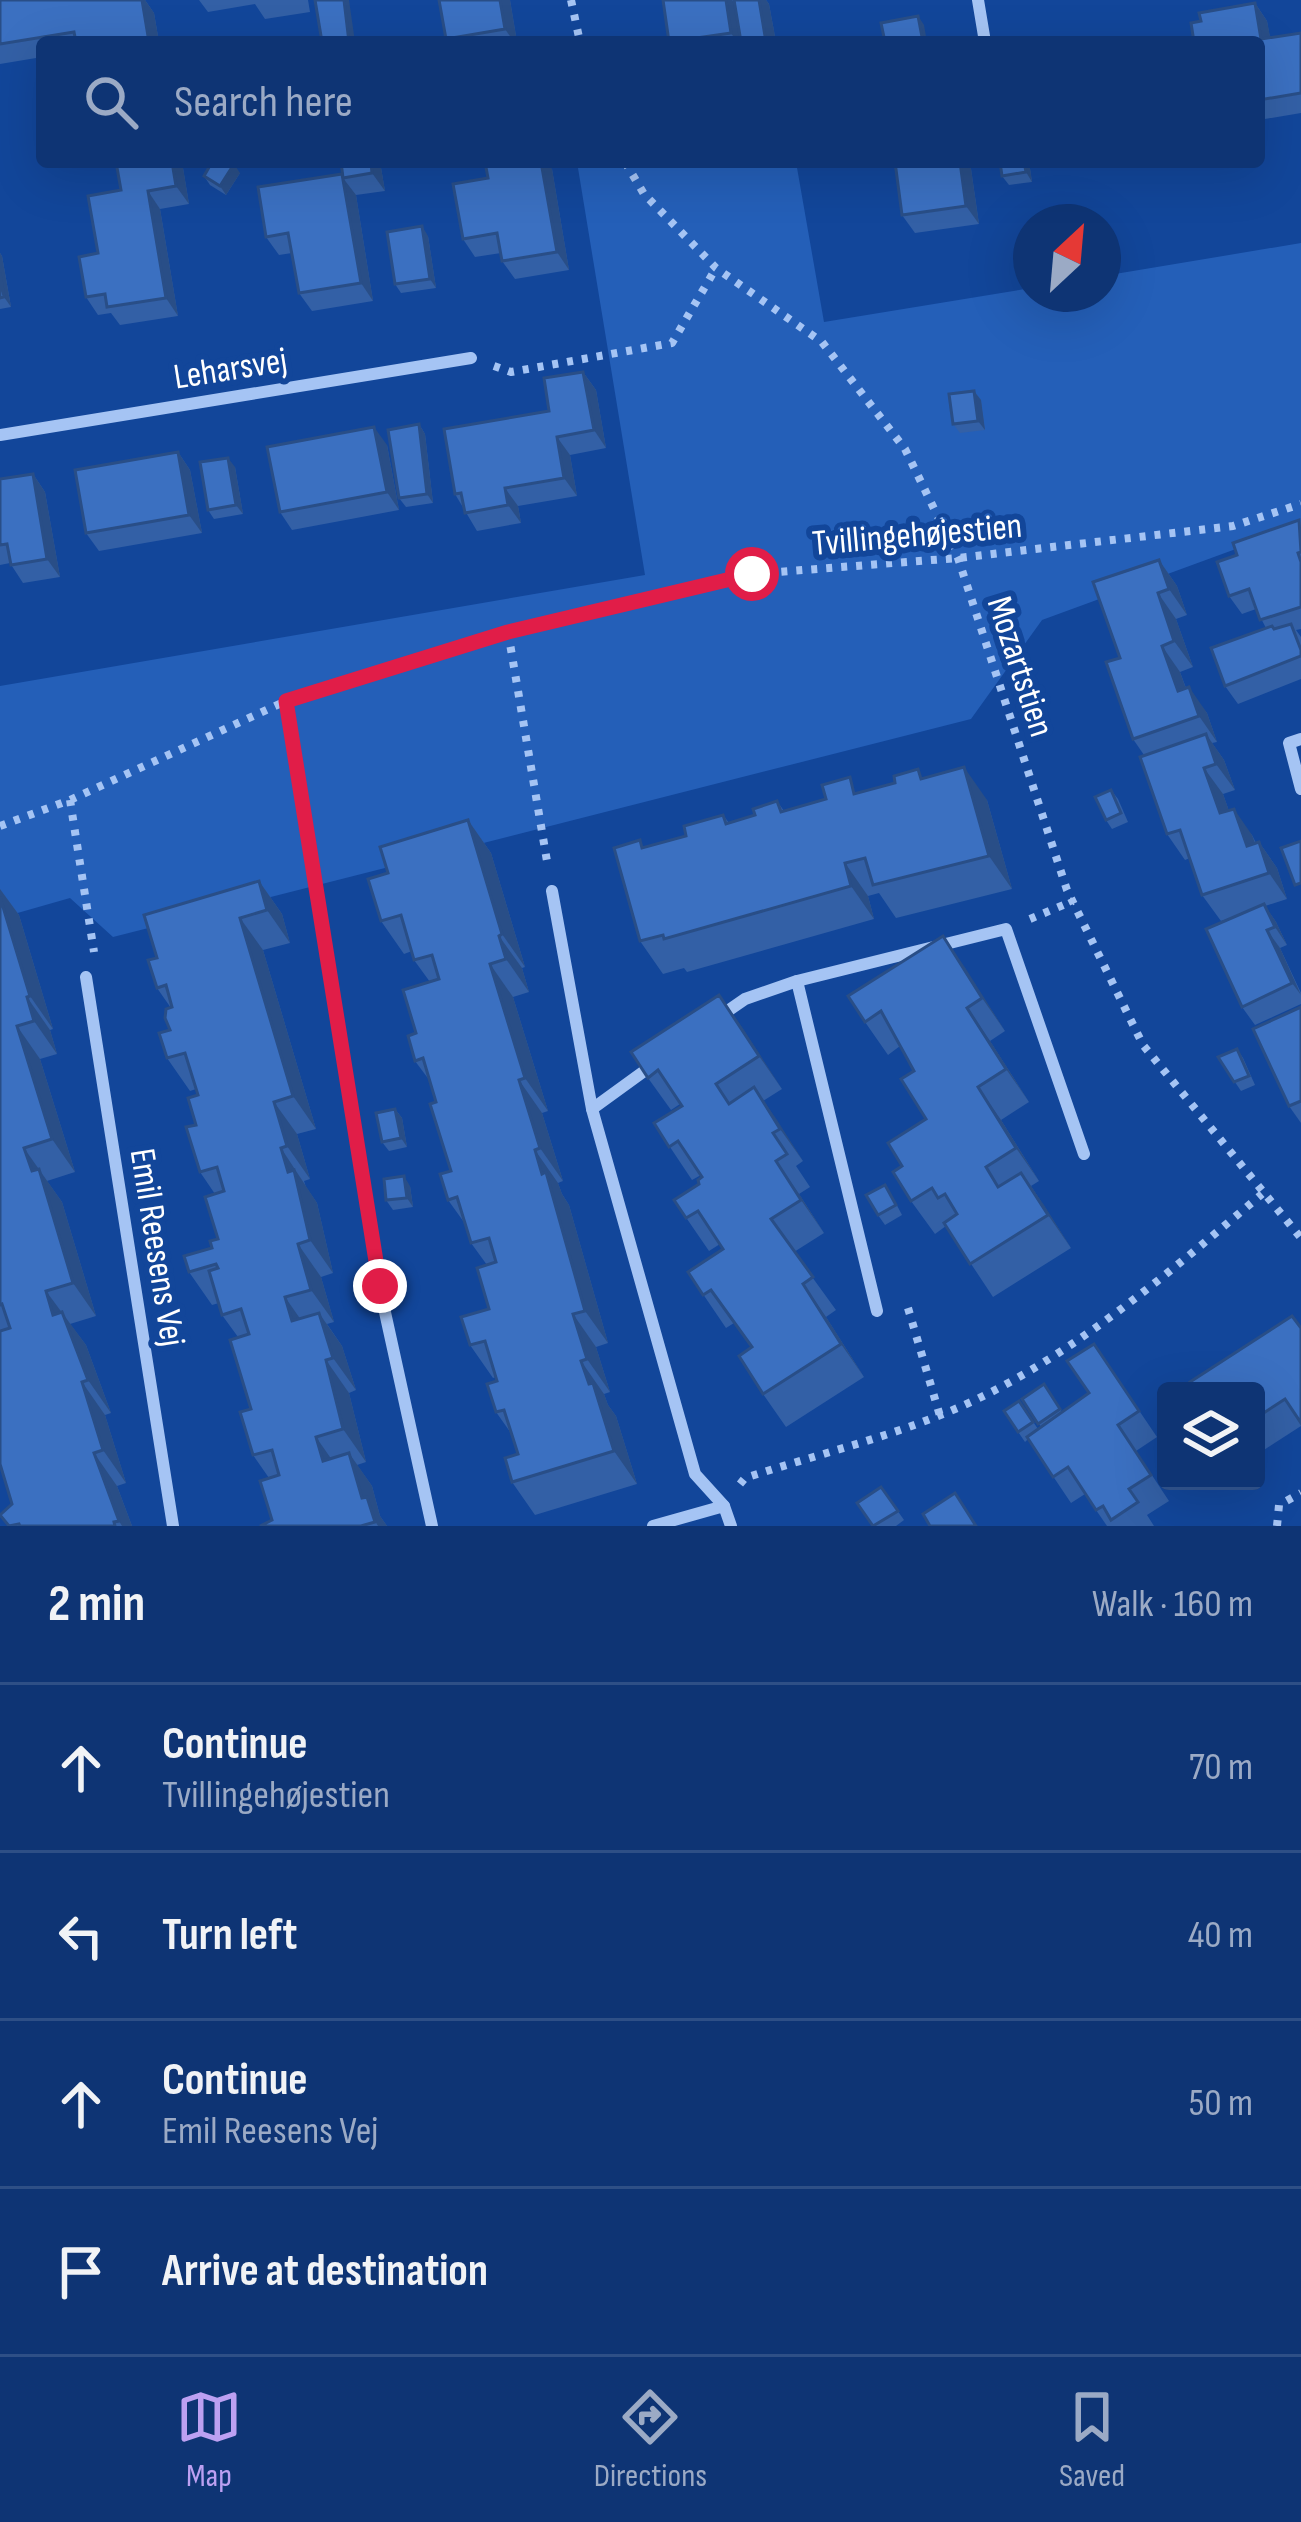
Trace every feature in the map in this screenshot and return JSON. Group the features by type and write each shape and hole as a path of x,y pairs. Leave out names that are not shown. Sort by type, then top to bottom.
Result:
{"street":[{"path":"978,0 984,36"},
{"name":"Leharsvej","path":"0,435 470,358"},
{"path":"1301,740 1289,743 1301,789"},
{"path":"552,891 592,1109 695,1474 724,1506 731,1526"},
{"path":"707,1026 745,999 797,981 1006,929 1084,1154"},
{"name":"Emil Reesens Vej","path":"86,977 173,1526"},
{"path":"332,979 380,1286 432,1526"},
{"path":"797,981 877,1311"},
{"path":"592,1109 668,1054"},
{"path":"653,1526 724,1506"}],"path":[{"path":"572,0 579,36"},
{"name":"Mozartstien","path":"629,168 644,194 716,268 822,342 905,449 958,558 1073,901 1143,1045 1301,1238"},
{"path":"470,358 511,372 672,343 716,268"},
{"name":"Tvillingehøjestien","path":"0,826 70,800 286,701 508,632 752,574 958,558 1233,526 1301,504"},
{"path":"508,632 552,891"},
{"path":"286,701 332,979"},
{"path":"70,800 94,949 86,977"},
{"path":"1006,929 1073,901"},
{"path":"724,1506 745,1478 940,1416 1086,1334 1262,1194"},
{"path":"877,1311 907,1306 940,1416"},
{"path":"1277,1526 1280,1505 1301,1493"}],"shaded area":[{"path":"578,168 797,168 824,322 1013,291 1013,312 1121,312 1121,273 1301,243 1301,525 1042,620 971,719 113,937 70,898 0,918 0,686 645,575"}],"building":[{"path":"0,0 142,0 148,36 75,36 74,32 0,44"},
{"path":"315,0 344,0 348,36 321,36"},
{"path":"439,0 500,0 505,29 445,36"},
{"path":"663,0 726,0 731,33 668,36"},
{"path":"734,0 759,0 765,36 740,36"},
{"path":"1255,3 1260,36 1193,36 1191,23 1201,21 1199,13"},
{"path":"918,16 922,36 884,36 881,23"},
{"path":"1301,33 1301,93 1265,99 1265,38"},
{"path":"117,168 173,168 176,186 148,191 166,298 107,307 105,294 86,297 79,257 98,253 88,196 121,190"},
{"path":"209,168 231,168 220,186 204,176"},
{"path":"342,168 372,168 372,173 343,178"},
{"path":"486,168 542,168 557,252 502,261 497,233 463,239 453,184 488,178"},
{"path":"896,168 961,168 966,206 902,215"},
{"path":"1001,168 1025,168 1026,172 1002,176"},
{"path":"342,174 361,283 299,293 288,233 266,237 258,187"},
{"path":"422,226 430,279 395,284 387,232"},
{"path":"583,372 594,430 557,437 564,478 505,488 508,505 465,513 461,493 455,494 444,429 549,411 544,378"},
{"path":"974,391 978,421 953,424 949,394"},
{"path":"419,424 427,494 399,498 388,430"},
{"path":"374,427 387,492 280,512 267,447"},
{"path":"178,452 189,515 86,533 75,470"},
{"path":"228,458 236,505 208,510 200,462"},
{"path":"33,474 47,559 11,565 7,544 0,545 0,479"},
{"path":"1299,520 1301,607 1260,620 1249,589 1229,596 1217,562 1237,555 1233,543"},
{"path":"1159,560 1169,589 1158,593 1174,641 1162,646 1178,691 1189,687 1199,716 1133,739 1106,662 1120,658 1093,582"},
{"path":"1291,624 1301,656 1225,686 1211,648"},
{"path":"1206,734 1216,764 1204,768 1220,813 1234,809 1247,846 1259,842 1269,873 1202,895 1180,830 1167,834 1140,757"},
{"path":"964,767 989,856 873,885 865,858 845,863 851,886 664,939 663,935 640,941 614,848 640,840 642,848 686,836 684,826 723,815 726,824 755,815 753,809 777,801 781,812 826,799 822,785 850,777 854,794 895,783 894,776 918,769 921,779"},
{"path":"1111,790 1121,813 1106,820 1095,797"},
{"path":"468,820 506,959 490,964 525,1078 519,1080 540,1148 535,1150 542,1174 546,1172 585,1311 573,1314 587,1359 581,1361 589,1384 593,1383 614,1451 512,1482 505,1458 518,1454 504,1410 496,1412 487,1384 497,1381 485,1341 470,1345 461,1317 489,1309 477,1268 496,1262 489,1238 471,1243 457,1197 448,1200 440,1174 451,1171 430,1104 436,1102 423,1058 415,1061 408,1036 416,1033 403,990 439,979 432,955 414,960 401,915 381,921 368,879 388,873 380,847"},
{"path":"1301,841 1301,883 1295,885 1281,848"},
{"path":"259,881 267,910 240,918 293,1096 274,1102 287,1146 281,1148 288,1172 294,1170 310,1240 298,1244 311,1290 285,1297 292,1321 319,1313 333,1358 326,1360 343,1429 316,1437 323,1461 349,1453 362,1498 367,1497 375,1522 361,1526 260,1526 272,1520 260,1481 279,1475 272,1450 253,1455 240,1412 251,1409 230,1340 249,1334 241,1309 222,1315 209,1271 218,1268 216,1264 189,1272 184,1256 212,1248 210,1241 218,1239 205,1197 224,1191 217,1167 200,1172 186,1127 196,1125 188,1098 198,1095 185,1053 167,1058 159,1033 170,1030 165,1018 166,1009 172,1007 166,985 157,988 148,960 157,958 144,915"},
{"path":"0,897 34,1021 17,1026 52,1139 24,1148 32,1171 39,1169 73,1283 46,1291 53,1315 62,1312 88,1380 82,1382 103,1450 94,1453 119,1521 115,1526 9,1526 0,1515 12,1504 0,1464 0,1331 10,1328 0,1305"},
{"path":"1264,904 1275,927 1267,930 1292,983 1242,1007 1206,929"},
{"path":"943,936 982,998 967,1008 1006,1069 978,1087 1016,1148 986,1167 998,1187 1021,1173 1048,1215 970,1264 944,1223 957,1214 945,1194 938,1198 932,1188 911,1201 893,1172 902,1166 888,1143 926,1119 901,1079 914,1071 881,1011 865,1022 848,996"},
{"path":"719,995 759,1056 716,1084 729,1104 754,1087 780,1129 773,1133 787,1154 776,1161 801,1200 771,1219 813,1277 803,1284 841,1344 763,1394 739,1356 752,1347 711,1290 703,1295 688,1272 723,1249 698,1211 686,1218 674,1200 702,1177 678,1141 669,1147 654,1123 682,1106 658,1070 648,1078 631,1052"},
{"path":"1301,1007 1301,1101 1289,1106 1253,1029"},
{"path":"1237,1049 1249,1076 1234,1082 1218,1057"},
{"path":"395,1109 401,1138 382,1142 376,1113"},
{"path":"404,1176 407,1198 386,1200 384,1179"},
{"path":"885,1185 896,1205 878,1215 866,1195"},
{"path":"1292,1316 1301,1328 1301,1423 1285,1399 1265,1412 1265,1382 1190,1382"},
{"path":"1094,1344 1139,1411 1118,1425 1151,1475 1129,1489 1138,1502 1111,1520 1103,1506 1096,1510 1068,1467 1053,1477 1027,1437 1089,1393 1067,1361"},
{"path":"1044,1384 1060,1409 1038,1424 1022,1399"},
{"path":"1019,1401 1033,1422 1018,1432 1004,1411"},
{"path":"881,1487 898,1511 873,1526 857,1503"},
{"path":"955,1493 976,1526 930,1526 923,1514"}],"route":[{"path":"380,1286 286,701 508,632 752,574"}]}
